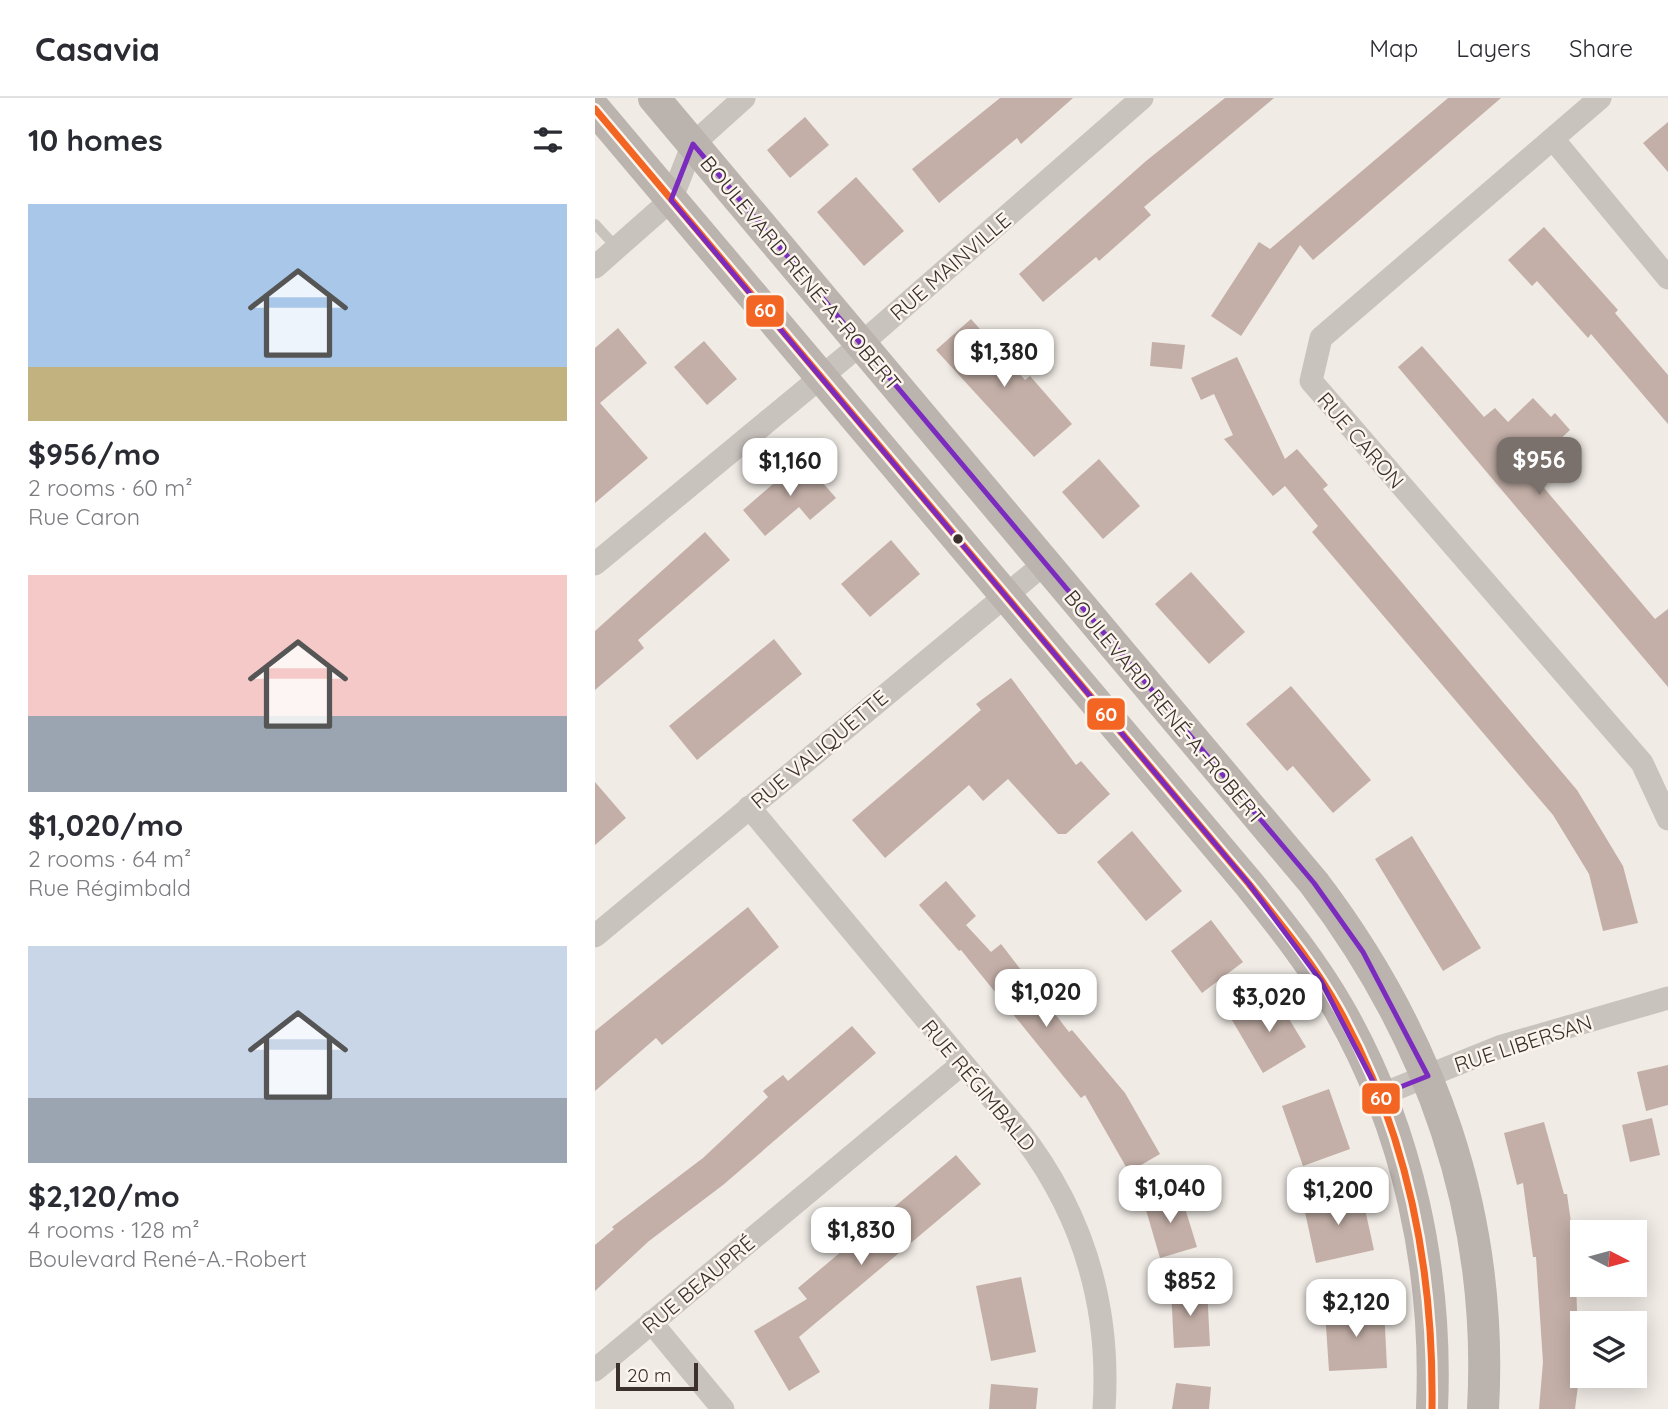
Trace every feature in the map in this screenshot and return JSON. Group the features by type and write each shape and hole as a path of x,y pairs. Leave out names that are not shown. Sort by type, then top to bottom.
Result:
{"street":[{"name":"BOULEVARD RENÉ-A.-ROBERT","path":"655,98 1331,905 1390,998 1427,1076 1456,1160 1472,1231 1483,1317 1483,1409"},
{"path":"595,268 671,200 693,144 744,98"},
{"name":"RUE MAINVILLE","path":"595,564 861,344 1142,98"},
{"name":"RUE CARON","path":"1600,98 1321,338 1311,381 1642,763 1668,819"},
{"path":"595,109 1249,884 1299,948 1339,1009 1380,1095 1403,1160 1422,1243 1431,1326 1432,1409"},
{"path":"1553,139 1668,278"},
{"name":"RUE VALIQUETTE","path":"595,936 1044,564"},
{"name":"RUE RÉGIMBALD","path":"749,807 1039,1156 1067,1204 1081,1235 1104,1332 1104,1409"},
{"name":"RUE LIBERSAN","path":"1380,1095 1502,1046 1668,998"},
{"name":"RUE BEAUPRÉ","path":"595,1370 962,1064"},
{"path":"651,1322 723,1409"}],"lane":[{"path":"595,223 617,248"}],"highlighted area":[{"path":"693,144 1314,883 1363,952 1428,1076 1380,1095 1321,981 1249,884 671,200"}],"building":[{"path":"1000,98 1073,98 1021,144 1017,138 939,203 912,169"},
{"path":"1225,98 1274,98 1144,207 1151,215 1099,261 1096,257 1043,302 1019,274 1146,161"},
{"path":"1448,98 1501,98 1313,260 1300,245 1241,336 1211,316 1259,242 1270,249"},
{"path":"805,117 829,145 790,178 767,150"},
{"path":"1668,122 1668,172 1643,143"},
{"path":"856,177 904,231 864,266 817,212"},
{"path":"1544,227 1618,310 1615,313 1668,375 1668,424 1591,334 1588,338 1537,281 1532,286 1508,260"},
{"path":"971,319 1025,380 1030,376 1072,424 1034,457 936,350"},
{"path":"618,328 647,363 600,403 648,458 595,503 595,348"},
{"path":"704,341 737,379 707,405 674,367"},
{"path":"1152,342 1185,345 1182,369 1150,366"},
{"path":"1422,346 1484,417 1495,408 1508,422 1533,398 1551,417 1555,413 1570,430 1528,469 1655,619 1668,609 1668,687 1398,367"},
{"path":"1237,357 1285,459 1297,449 1328,485 1323,489 1577,790 1623,866 1638,923 1603,931 1589,874 1553,815 1312,532 1318,526 1285,486 1273,496 1224,439 1233,435 1214,394 1201,400 1191,378"},
{"path":"802,459 836,498 810,520 799,507 765,536 743,510"},
{"path":"1099,459 1140,506 1103,539 1062,492"},
{"path":"705,532 730,560 638,640 644,648 595,690 595,631"},
{"path":"891,540 920,574 870,617 841,584"},
{"path":"1191,572 1245,632 1209,664 1155,604"},
{"path":"774,639 802,674 697,760 669,726"},
{"path":"1011,678 1076,765 1081,761 1110,794 1066,834 1058,834 1008,779 983,801 969,785 885,858 852,820 981,710 976,704"},
{"path":"1291,686 1371,780 1333,813 1293,766 1287,771 1246,724"},
{"path":"595,782 626,818 595,845"},
{"path":"1132,831 1182,891 1146,921 1097,862"},
{"path":"1412,836 1481,948 1443,971 1375,859"},
{"path":"946,881 976,916 966,925 991,952 1001,944 1069,1032 1072,1030 1125,1093 1160,1154 1129,1172 1085,1095 1081,1098 961,950 959,951 919,905"},
{"path":"748,907 779,947 662,1045 656,1038 595,1091 595,1031"},
{"path":"1211,920 1243,962 1202,993 1171,951"},
{"path":"1274,994 1306,1047 1263,1073 1232,1020"},
{"path":"852,1026 876,1053 723,1185 649,1241 595,1291 595,1245 614,1229 612,1227 703,1158 768,1097 763,1091 783,1075 788,1081"},
{"path":"1668,1065 1668,1105 1646,1111 1637,1072"},
{"path":"1329,1089 1350,1149 1303,1166 1282,1106"},
{"path":"1652,1118 1660,1155 1630,1162 1622,1125"},
{"path":"1544,1122 1564,1194 1567,1194 1571,1220 1570,1297 1577,1297 1577,1311 1570,1311 1570,1388 1578,1388 1575,1409 1539,1409 1543,1362 1536,1257 1533,1257 1523,1183 1517,1185 1504,1133"},
{"path":"956,1155 981,1184 799,1337 820,1372 789,1391 754,1331 807,1299 798,1288"},
{"path":"1361,1191 1374,1250 1316,1263 1303,1203"},
{"path":"1180,1192 1197,1247 1160,1258 1144,1203"},
{"path":"1021,1277 1036,1352 991,1361 976,1286"},
{"path":"1207,1288 1210,1346 1174,1348 1171,1290"},
{"path":"1384,1307 1387,1368 1329,1371 1325,1311"},
{"path":"1176,1383 1211,1387 1209,1409 1172,1409"},
{"path":"991,1384 1038,1388 1036,1409 989,1409"}],"transit line":[{"name":"60","path":"595,109 1249,884 1319,976 1363,1056 1399,1153 1422,1253 1428,1304 1432,1409"}]}
